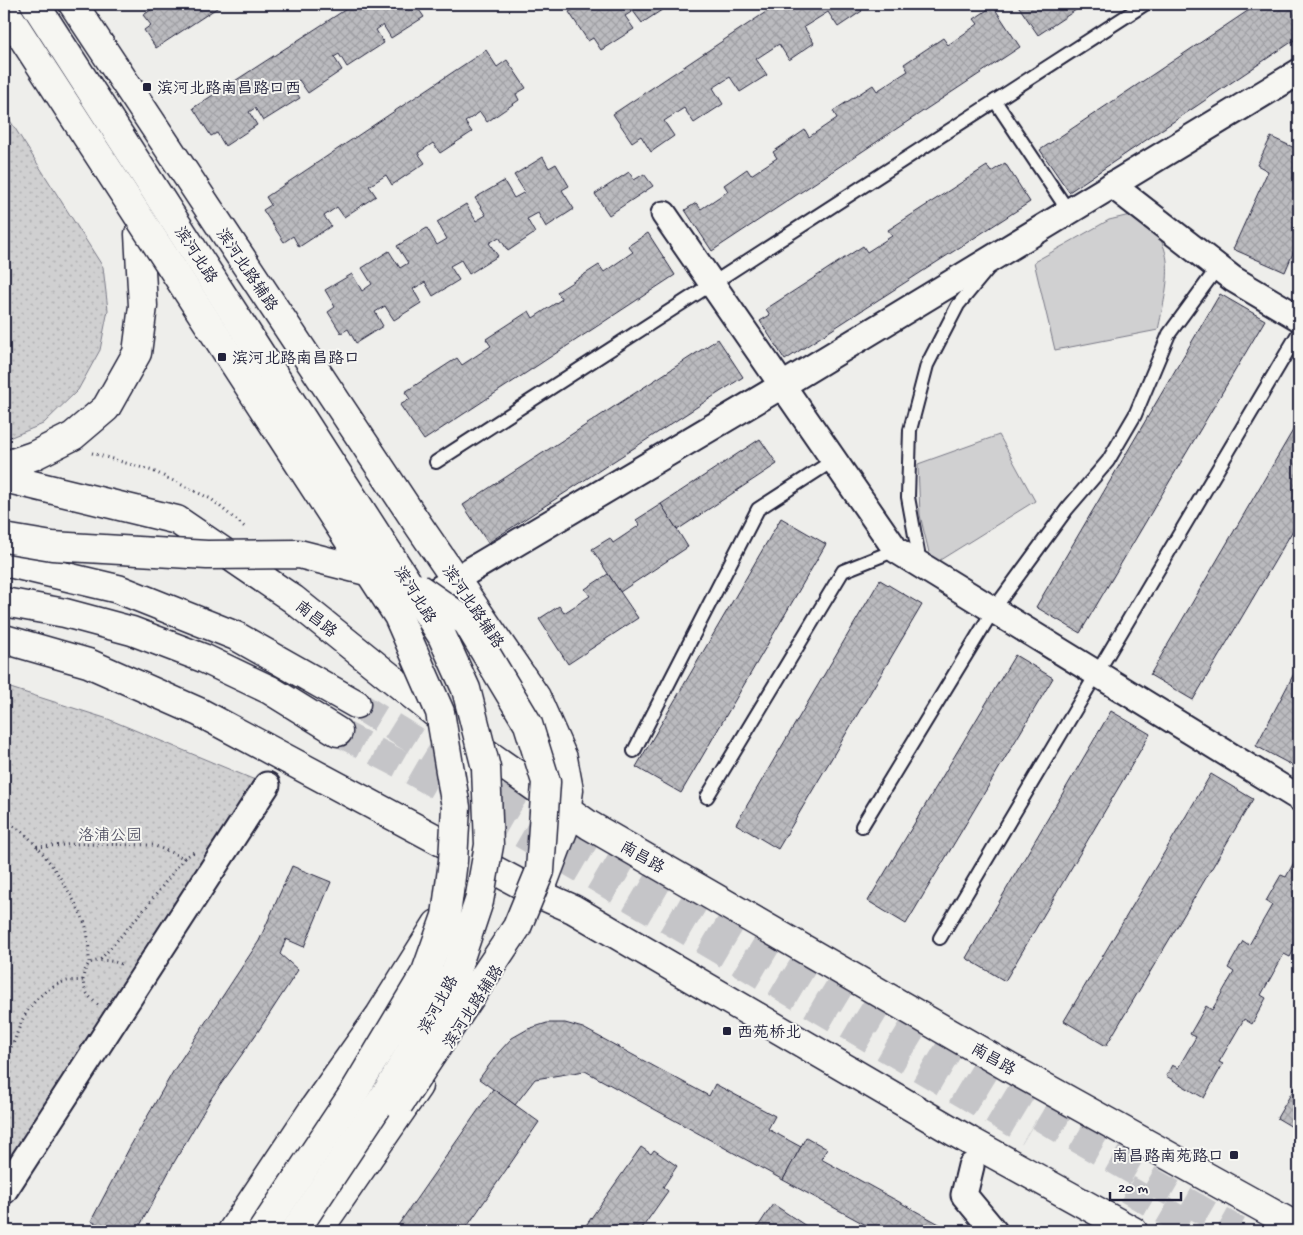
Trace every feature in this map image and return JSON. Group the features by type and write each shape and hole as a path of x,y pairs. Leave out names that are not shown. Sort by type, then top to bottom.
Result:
{"main road":[{"name":"滨河北路","path":"35,4 442,636 466,689 486,768 489,845 480,901 454,973 389,1089 295,1231"},
{"name":"滨河北路辅路","path":"73,4 198,195 536,697 563,758 569,790 564,828 532,915 436,1060 318,1231"},
{"name":"滨河北路","path":"4,9 398,616 440,712 456,807 453,861 446,916 426,972 353,1094 262,1231"},
{"path":"4,34 139,234 412,605 448,672 472,743 470,857 462,878 435,928 390,999 232,1231"},
{"path":"4,466 33,456 73,436 106,408 137,353 143,306 139,234"},
{"name":"南昌路","path":"4,478 177,520 294,599 472,743 589,825 1010,1068 1299,1228"},
{"path":"4,538 52,546 197,555 299,554 410,583 467,622 528,724 546,782 544,826 540,870 517,927 312,1231"},
{"path":"4,562 118,589 236,636 356,704"},
{"path":"4,602 65,613 132,631 203,658 270,690 338,732"},
{"path":"4,640 88,663 199,712 539,894 573,909 970,1141 1133,1231"}],"street":[{"path":"412,605 783,386 1299,72"},
{"path":"1112,185 1233,279 1299,318"},
{"path":"664,214 896,550 920,563 1299,798"},
{"path":"4,1191 267,786"},
{"path":"971,1166 964,1195 994,1231"}],"lane":[{"path":"436,462 1145,4"},
{"path":"994,101 1069,212"},
{"path":"920,563 908,497 910,430 928,365 958,305 1001,253"},
{"path":"862,826 994,610 1067,509 1108,461 1134,415 1169,334 1218,267"},
{"path":"940,938 1299,332"},
{"path":"634,751 758,509 834,460"},
{"path":"707,797 843,571 896,550"}],"path":[{"path":"4,824 10,823 25,834 47,858 69,890 85,923 89,947 90,963 84,972 84,989 89,997 114,1020"},
{"path":"37,847 77,844 153,845 184,858 148,906 100,960"},
{"path":"90,963 100,960 113,961 144,976"},
{"path":"4,1054 15,1043 24,1015 37,998 65,981 83,980"},
{"path":"4,1058 8,1061 9,1071 4,1081"}],"green space":[{"path":"4,111 103,267 108,310 100,350 78,390 43,424 4,440"},
{"path":"1130,215 1147,224 1158,236 1165,249 1167,280 1158,330 1055,350 1034,262 1109,220"},
{"path":"999,435 1035,501 932,565 920,515 918,464"},
{"name":"洛浦公园","path":"4,686 108,719 267,785 4,1191"}],"building":[{"path":"160,4 223,4 156,48 144,30 151,25 143,15"},
{"path":"354,4 415,4 424,17 391,38 383,25 376,30 384,43 347,67 339,54 334,57 342,70 308,93 299,80 291,85 300,98 263,121 255,108 249,112 257,125 225,146 217,133 211,136 193,108"},
{"path":"581,4 671,4 642,23 633,11 625,16 634,29 601,50 593,38 588,41 569,12"},
{"path":"778,4 857,4 862,11 838,27 828,12 804,27 814,43 789,60 779,44 756,59 767,75 740,92 730,77 713,88 723,104 694,123 684,108 664,121 674,136 651,152 641,136 632,142 613,114"},
{"path":"1017,4 1085,4 1038,35"},
{"path":"1258,4 1299,4 1299,37 1069,192 1040,150"},
{"path":"993,6 1020,47 712,251 685,210 696,203 701,209 728,191 724,185 747,169 751,175 777,158 773,152 805,130 809,137 837,118 833,111 873,85 877,91 908,71 904,64 943,38 948,45 978,24 974,19"},
{"path":"486,50 497,67 507,60 526,88 516,94 519,100 487,122 480,112 465,122 472,132 440,153 433,143 418,153 425,163 392,185 386,175 369,186 376,196 344,217 337,207 324,216 331,226 299,247 293,236 284,242 263,210 271,205 266,197"},
{"path":"1271,137 1299,150 1299,239 1285,272 1233,249 1268,171 1257,165"},
{"path":"543,157 549,168 556,164 569,186 562,190 574,209 546,227 538,213 527,219 535,233 508,251 499,237 489,243 498,256 469,274 461,260 450,266 459,280 433,296 425,282 413,289 421,303 394,320 385,306 375,312 383,326 356,343 348,329 341,333 328,312 335,307 325,290 352,274 362,291 372,284 362,268 389,251 400,268 408,263 397,246 427,228 437,245 447,239 437,222 466,204 476,221 486,215 475,198 504,181 514,198 525,192 514,175"},
{"path":"1005,163 1030,202 785,360 760,321 770,315 766,309 863,246 867,252 892,236 888,230 987,166 991,172"},
{"path":"629,172 634,180 644,174 653,186 609,215 595,194"},
{"path":"648,233 675,275 424,440 400,405 410,399 405,392 457,358 462,365 491,346 486,339 529,311 533,318 562,299 557,292 599,265 604,272 633,252 628,246"},
{"path":"1220,294 1265,320 1080,633 1036,607"},
{"path":"718,339 743,377 488,543 463,505"},
{"path":"1299,420 1299,520 1193,700 1150,675"},
{"path":"760,439 777,464 677,530 661,504"},
{"path":"661,504 688,547 620,592 592,549 610,538 613,543 640,525 636,520"},
{"path":"781,518 826,544 681,793 636,767"},
{"path":"608,574 638,618 568,664 539,619 559,606 564,613 590,596 585,589"},
{"path":"880,580 922,605 778,849 736,824"},
{"path":"1015,655 1053,678 906,924 868,901"},
{"path":"1299,664 1299,769 1256,746"},
{"path":"1111,711 1150,734 1005,981 966,958"},
{"path":"1211,774 1253,799 1106,1046 1064,1021"},
{"path":"1299,853 1299,940 1290,957 1284,954 1261,995 1266,998 1252,1024 1244,1019 1219,1062 1223,1064 1204,1098 1166,1076 1172,1065 1178,1068 1196,1037 1190,1034 1206,1006 1212,1010 1234,972 1228,968 1243,941 1249,945 1272,905 1266,901 1281,875 1286,877"},
{"path":"292,866 331,882 304,947 286,939 280,954 298,970 212,1097 137,1231 111,1231 91,1221 131,1145 174,1070 259,941"},
{"path":"547,1023 565,1023 583,1028 709,1096 715,1084 775,1116 768,1129 801,1147 783,1180 585,1071 535,1079 515,1105 479,1079 512,1038 528,1029"},
{"path":"1299,1080 1299,1131 1277,1118"},
{"path":"493,1089 539,1122 464,1231 394,1231"},
{"path":"806,1137 827,1149 821,1159 952,1231 877,1231 783,1180"},
{"path":"641,1147 651,1154 654,1150 677,1166 663,1187 668,1191 640,1231 582,1231"},
{"path":"773,1204 809,1228 807,1231 755,1231"}],"tunnel":[{"path":"356,704 554,827 699,910 1052,1124 1238,1231"},
{"path":"338,732 400,764 546,848 1029,1132"},
{"path":"1127,1189 1199,1231"}],"place":[{"name":"滨河北路南昌路口西","path":"147,87"},
{"name":"滨河北路南昌路口","path":"222,357"},
{"name":"西苑桥北","path":"727,1031"},
{"name":"南昌路南苑路口","path":"1234,1155"}]}
